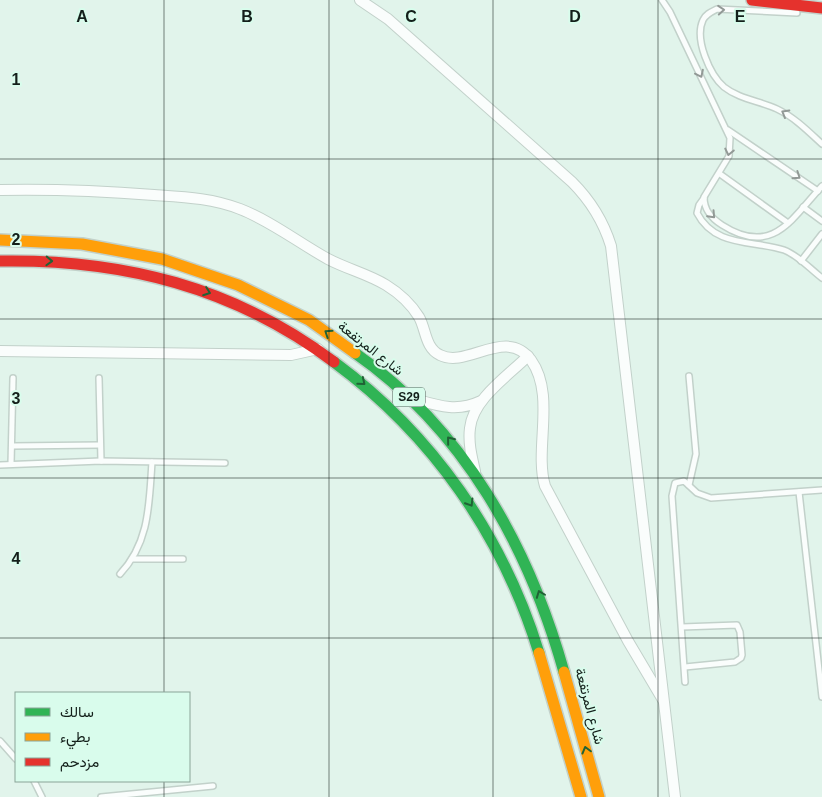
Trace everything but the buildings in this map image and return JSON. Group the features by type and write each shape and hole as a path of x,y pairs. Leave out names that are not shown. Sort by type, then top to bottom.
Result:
{"main road":[{"path":"752,0 822,8"},
{"name":"شارع المرتفعة","path":"0,240 62,241 103,246 182,263 220,276 265,296 328,332 409,397 444,433 475,471 507,524 539,590 554,634 599,797"},
{"name":"S29","path":"0,261 78,263 164,278 247,308 318,349 364,383 406,422 446,469 484,525 527,615 581,797"}],"street":[{"path":"360,0 388,19 572,182 594,207 605,228 611,246 675,797"},
{"path":"0,190 136,193 199,198 227,204 250,214 328,259 388,286 414,309 423,325 429,345 437,354 452,358 505,347 518,349 528,356 536,368 543,401 544,428 541,467 545,486 628,642 663,700"},
{"path":"0,351 291,355 318,349"},
{"path":"475,471 469,438 470,427 482,401 528,356"},
{"path":"409,397 438,406 455,408 464,408 482,401"}],"lane":[{"path":"662,0 670,12 730,138 729,156 720,174 698,205 697,213 715,232 739,243 783,250 801,261 822,278"},
{"path":"802,14 717,9 708,13 702,21 703,48 710,69 724,87 737,95 780,110 822,144"},
{"path":"810,14 822,13"},
{"path":"704,197 704,205 713,217 730,229 749,237 765,238 773,235 788,223 820,189 727,130"},
{"path":"720,174 788,223"},
{"path":"803,207 822,221"},
{"path":"801,261 822,234"},
{"path":"689,376 696,454 689,485"},
{"path":"11,464 13,378"},
{"path":"100,378 101,461"},
{"path":"12,446 100,445"},
{"path":"0,465 101,461 224,463"},
{"path":"120,574 133,559 142,541 147,523 152,462"},
{"path":"685,682 672,487 679,481 711,498 822,490"},
{"path":"798,492 822,696"},
{"path":"133,559 183,559"},
{"path":"682,627 737,625 740,632 742,655 735,662 685,667"},
{"path":"0,740 15,758"},
{"path":"34,782 42,797"},
{"path":"101,797 213,786"}],"traffic: fast":[{"path":"355,353 394,383 429,417 460,454 487,494 511,536 532,580 564,672"},
{"path":"334,362 370,391 403,422 433,455 460,491 506,568 524,610 539,653"}],"traffic: slow":[{"path":"0,240 82,244 162,259 238,285 309,320 355,353"},
{"path":"539,653 581,797"},
{"path":"564,672 599,797"}],"traffic: jam":[{"path":"752,0 822,8"},
{"path":"0,261 90,265 133,272 176,283 217,297 257,314 296,336 334,362"}]}
